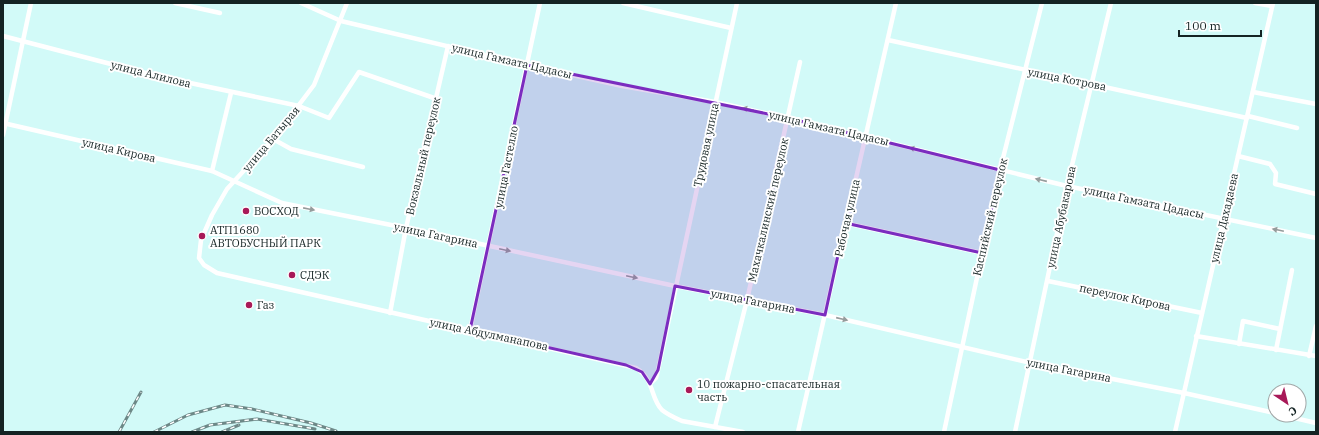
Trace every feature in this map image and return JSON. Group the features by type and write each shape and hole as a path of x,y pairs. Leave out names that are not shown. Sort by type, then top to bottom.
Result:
{"street":[{"path":"3,135 4,124 31,3"},
{"path":"175,3 220,13"},
{"name":"улица Гамзата Цадасы","path":"301,3 341,21 527,65 622,86 715,102 788,118 1068,186 1316,238"},
{"name":"улица Батырая","path":"209,270 199,258 201,240 212,215 234,181 272,140 300,106 320,72 341,21 346,3"},
{"name":"улица Гастелло","path":"470,330 489,247 540,3"},
{"path":"623,3 731,28"},
{"name":"Трудовая улица","path":"650,384 656,378 658,370 736,3"},
{"name":"Рабочая улица","path":"798,432 845,223 867,137 896,3"},
{"name":"Каспийский переулок","path":"944,432 1000,170 1042,3"},
{"name":"улица Абубакарова","path":"1015,432 1068,186 1111,3"},
{"path":"1255,3 1272,5"},
{"name":"улица Дахадаева","path":"1175,432 1196,336 1225,218 1272,5"},
{"name":"улица Алилова","path":"3,36 157,76 231,93 300,106 329,118 359,72 437,99"},
{"name":"улица Котрова","path":"888,40 1025,71 1298,128"},
{"name":"Вокзальный переулок","path":"390,312 406,228 448,46"},
{"name":"Махачкалинский переулок","path":"715,427 747,300 800,62"},
{"path":"1253,92 1316,104"},
{"path":"212,172 231,93"},
{"name":"улица Кирова","path":"4,124 212,172 234,181"},
{"path":"272,140 291,149 363,167"},
{"path":"1238,156 1270,164 1276,174 1275,184 1316,194"},
{"name":"улица Гагарина","path":"234,181 282,203 675,286 825,315 1031,363 1184,393 1267,411"},
{"path":"845,223 982,253"},
{"name":"улица Абдулманапова","path":"209,270 631,366 642,372 650,384 659,406 663,410 682,421 743,432"},
{"path":"1276,350 1292,270"},
{"name":"переулок Кирова","path":"1048,281 1202,313"},
{"path":"1238,344 1243,321 1280,329"},
{"path":"1310,356 1316,326"},
{"path":"1196,336 1316,356"}],"highlighted area":[{"path":"527,65 788,118 1000,170 982,253 845,223 825,315 675,286 658,370 650,384 642,372 626,365 470,330"}],"railway":[{"path":"119,432 141,392"},
{"path":"154,432 188,415 225,405 252,409 311,423 336,431"},
{"path":"192,432 210,425 257,419 315,429"},
{"path":"222,432 239,425"}],"place":[{"name":"ВОСХОД","path":"246,211"},
{"name":"АТП1680 АВТОБУСНЫЙ ПАРК","path":"202,236"},
{"name":"СДЭК","path":"292,275"},
{"name":"Газ","path":"249,305"},
{"name":"10 пожарно-спасательная часть","path":"689,390"}]}
